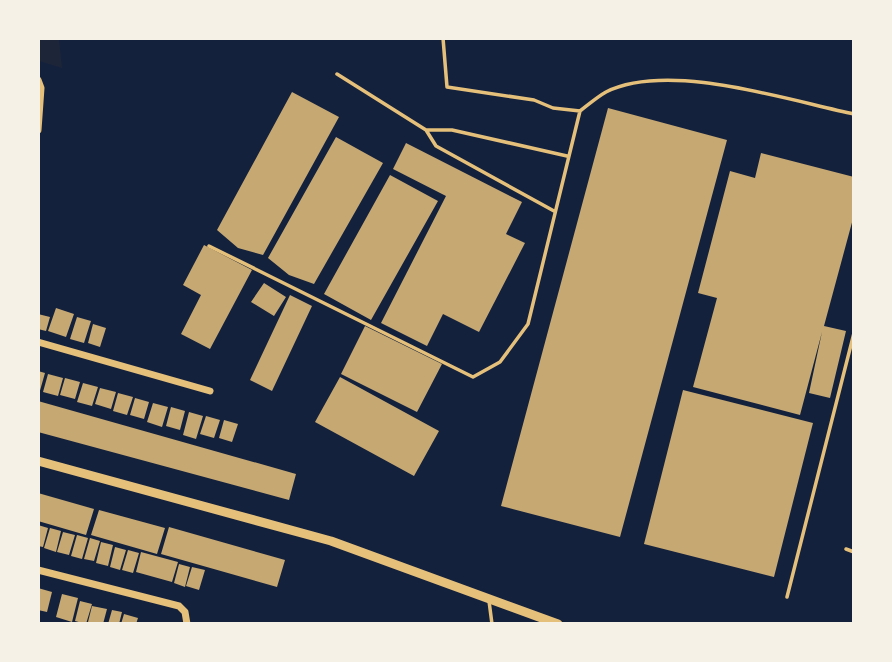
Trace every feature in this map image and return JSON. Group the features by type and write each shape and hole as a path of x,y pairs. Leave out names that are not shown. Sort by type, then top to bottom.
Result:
{"street":[{"path":"38,80 38,131"},
{"path":"38,342 211,391"},
{"path":"38,461 331,541 558,624"},
{"path":"38,570 179,606 185,612 187,624"}],"lane":[{"path":"443,38 446,87 534,100 553,108 580,111"},
{"path":"337,74 426,130 436,146 554,211"},
{"path":"209,246 473,377 500,362 528,324 580,111 606,92 653,81 694,80 853,114"},
{"path":"426,130 452,130 568,156"},
{"path":"787,597 853,333"},
{"path":"846,549 853,552"},
{"path":"489,598 492,624"}],"shaded area":[{"path":"38,39 59,39 62,68 39,61"}],"building":[{"path":"292,92 339,117 263,255 238,248 217,230"},
{"path":"608,108 727,140 620,537 501,506"},
{"path":"336,137 383,163 314,284 289,275 268,258"},
{"path":"406,143 522,202 506,234 525,243 479,332 443,314 427,346 381,323 446,196 393,169"},
{"path":"761,153 854,177 854,215 824,326 846,331 830,398 809,393 822,332 800,415 693,387 717,298 698,293 730,171 755,178"},
{"path":"390,175 438,201 371,320 324,294"},
{"path":"204,245 252,270 210,349 181,334 201,295 183,285"},
{"path":"264,283 286,297 274,316 251,302"},
{"path":"290,295 312,306 272,391 250,380"},
{"path":"56,308 74,314 66,337 48,331"},
{"path":"38,314 50,317 46,331 38,329"},
{"path":"77,317 91,321 84,343 70,339"},
{"path":"93,324 106,328 100,347 88,343"},
{"path":"365,326 442,364 417,412 341,374"},
{"path":"38,371 45,373 39,394 38,394"},
{"path":"48,374 63,378 58,396 43,392"},
{"path":"340,377 439,431 414,476 315,422"},
{"path":"65,378 80,382 75,399 60,395"},
{"path":"83,383 98,387 92,406 77,402"},
{"path":"100,388 116,392 111,409 95,404"},
{"path":"683,390 813,423 774,577 644,544"},
{"path":"118,393 133,397 127,415 113,411"},
{"path":"135,398 149,402 144,419 130,415"},
{"path":"38,401 296,474 289,500 38,432"},
{"path":"153,403 168,407 162,427 147,422"},
{"path":"171,407 185,411 180,430 166,426"},
{"path":"189,412 203,416 196,439 183,435"},
{"path":"206,416 220,420 214,438 200,434"},
{"path":"224,420 238,424 232,442 219,438"},
{"path":"38,493 94,509 86,535 38,521"},
{"path":"99,510 165,528 157,554 91,535"},
{"path":"38,525 48,528 43,547 38,546"},
{"path":"169,527 285,560 277,587 161,554"},
{"path":"50,528 61,531 56,552 44,548"},
{"path":"63,532 75,535 69,555 57,552"},
{"path":"77,535 88,538 82,559 71,556"},
{"path":"90,538 100,541 94,561 84,559"},
{"path":"101,542 113,545 108,566 96,563"},
{"path":"115,547 126,550 120,570 110,567"},
{"path":"128,550 139,553 133,573 122,570"},
{"path":"141,552 178,562 172,582 136,572"},
{"path":"179,564 190,567 185,587 174,583"},
{"path":"192,567 205,570 199,590 186,586"},
{"path":"38,588 52,592 47,612 38,610"},
{"path":"62,594 78,598 72,622 56,617"},
{"path":"80,601 92,604 86,624 75,621"},
{"path":"92,606 107,609 103,624 88,622"},
{"path":"112,610 122,612 119,624 108,624"},
{"path":"124,614 138,618 136,624 121,624"}]}
